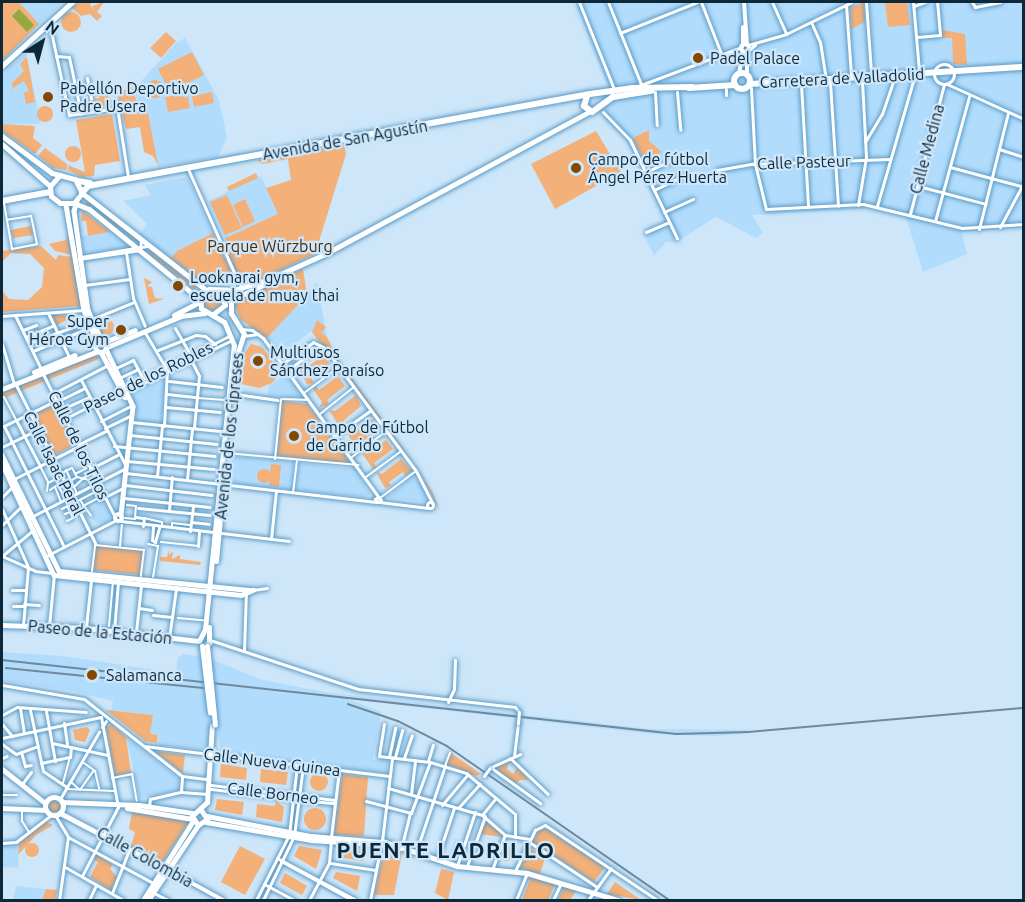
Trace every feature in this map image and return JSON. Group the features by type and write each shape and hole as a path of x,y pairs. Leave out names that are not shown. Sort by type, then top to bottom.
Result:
{"highway":[{"name":"Carretera de Valladolid","path":"587,95 633,88 735,85 742,89 750,86 934,73 953,75 1023,67"},
{"name":"Carretera de Valladolid","path":"735,85 743,74 750,86"},
{"name":"Carretera de Valladolid","path":"586,107 600,107 630,93 692,87"},
{"path":"586,107 587,95"},
{"name":"Avenida de San Agustín","path":"89,186 587,95"},
{"path":"596,95 600,107"},
{"name":"Avenida de San Agustín","path":"564,101 586,107"},
{"name":"Avenida de San Agustín","path":"78,181 128,179"},
{"path":"82,193 89,186"},
{"path":"87,198 89,186"},
{"path":"2,201 50,189"}],"main road":[{"path":"2,66 72,2"},
{"path":"66,205 76,202 83,205 206,290 242,288 281,274 373,229 579,115 586,107"},
{"path":"2,136 60,175 78,181 82,193 199,300 205,313"},
{"path":"2,144 45,178 50,189 66,205 85,285 86,310"},
{"path":"50,189 60,175"},
{"path":"82,193 74,210 86,310 108,365 119,378 123,390"},
{"path":"74,210 83,205"},
{"path":"212,315 225,304 281,274"},
{"path":"231,337 242,338 230,306 233,298 273,280"},
{"path":"147,330 199,300 206,290"},
{"path":"219,290 238,325"},
{"path":"42,370 69,357 181,316 205,313 212,315 224,322 231,337"},
{"path":"91,320 91,327 132,411 120,520"},
{"path":"231,337 238,325"},
{"name":"Avenida de los Cipreses","path":"231,337 231,394"},
{"name":"Avenida de los Cipreses","path":"207,641 231,394 242,338"},
{"path":"2,387 101,346"},
{"name":"Avenida de los Cipreses","path":"221,484 227,432"},
{"path":"2,455 34,528 50,554"},
{"path":"2,463 50,554 56,572 211,589"},
{"path":"140,580 177,587 246,592 253,590"},
{"name":"Avenida de los Cipreses","path":"207,641 206,621 211,589"},
{"name":"Paseo de la Estación","path":"2,625 86,628 207,641"},
{"path":"205,815 214,755 207,641"},
{"path":"2,768 36,794 44,804"},
{"path":"2,808 33,808 44,804 60,808 149,806 194,820"},
{"name":"Calle Colombia","path":"44,804 60,808 166,869"},
{"path":"120,806 194,820 205,815 292,834 380,843 466,868 527,873 618,900"},
{"path":"148,900 194,820 205,815"},
{"path":"143,900 166,869"}],"street":[{"path":"579,2 614,91"},
{"path":"608,2 641,84"},
{"path":"620,33 699,2 722,56"},
{"path":"743,74 744,2"},
{"path":"771,2 786,34"},
{"path":"866,2 871,72"},
{"path":"913,2 919,70"},
{"path":"914,6 925,2"},
{"path":"917,37 940,35 937,2"},
{"path":"972,2 975,7 1001,2"},
{"path":"633,88 786,34 849,3 851,74"},
{"path":"811,22 820,42 825,75"},
{"path":"48,26 70,116 117,108"},
{"path":"728,54 745,48"},
{"path":"743,74 745,48"},
{"path":"736,52 743,57"},
{"path":"56,56 69,57 81,114"},
{"name":"Carretera de Valladolid","path":"934,73 935,80 945,84 953,75"},
{"path":"953,75 956,88"},
{"path":"87,78 91,99"},
{"path":"877,206 914,78"},
{"path":"865,142 882,114 894,79"},
{"path":"858,205 865,142 862,81"},
{"path":"830,82 837,206"},
{"path":"801,84 808,207"},
{"path":"945,84 969,97 1023,119"},
{"name":"Calle Medina","path":"910,214 945,84"},
{"path":"76,88 88,86"},
{"path":"750,86 755,164 766,209 877,206 935,221 979,229 1023,224"},
{"path":"726,89 726,94"},
{"path":"655,92 657,125"},
{"path":"678,92 680,130"},
{"path":"935,221 969,97"},
{"path":"116,101 128,179"},
{"path":"600,107 630,140 677,238"},
{"path":"979,229 1008,113"},
{"path":"999,149 1023,157"},
{"path":"646,172 678,157"},
{"name":"Calle Pasteur","path":"717,170 755,164 890,159"},
{"path":"950,167 1022,186"},
{"path":"188,168 242,288"},
{"path":"654,190 687,174"},
{"path":"1000,227 1023,182"},
{"path":"917,186 986,204"},
{"path":"664,212 693,199"},
{"path":"2,201 12,249 37,244 31,216 7,220"},
{"path":"646,232 669,222"},
{"path":"79,258 126,252 141,246"},
{"path":"79,258 141,246"},
{"path":"126,252 134,302 167,369 169,381 157,476"},
{"path":"85,285 130,279"},
{"path":"29,343 134,302"},
{"path":"2,316 86,310"},
{"path":"48,313 69,357"},
{"name":"Calle de los Tilos","path":"15,315 62,409 89,470 120,520"},
{"path":"23,330 36,325"},
{"path":"26,337 54,325"},
{"path":"238,325 259,334 375,488 379,499"},
{"path":"33,351 91,327"},
{"path":"175,328 199,376 186,479"},
{"path":"242,338 259,334"},
{"path":"158,350 202,335 215,344"},
{"name":"Paseo de los Robles","path":"191,358 231,337"},
{"name":"Paseo de los Robles","path":"66,418 231,337"},
{"path":"282,364 313,342 320,346 339,367 402,451 430,495 429,505 390,503 379,499"},
{"name":"Calle Isaac Peral","path":"2,344 2,350 14,382 95,543"},
{"path":"287,371 320,346"},
{"path":"113,370 133,360 143,379"},
{"path":"2,365 8,363"},
{"path":"54,393 108,365"},
{"path":"304,393 339,367"},
{"path":"119,378 138,369"},
{"name":"Paseo de los Robles","path":"123,390 167,369"},
{"path":"81,380 127,469"},
{"path":"169,381 222,387"},
{"path":"320,414 354,387"},
{"path":"3,426 85,388"},
{"path":"167,394 225,400"},
{"path":"231,394 309,400"},
{"path":"4,397 40,466 48,483 48,490 57,486"},
{"path":"62,409 89,397"},
{"path":"275,459 279,399"},
{"path":"166,407 220,412"},
{"path":"336,436 371,410"},
{"path":"101,421 132,411"},
{"path":"2,497 12,482 27,472 79,445 132,411"},
{"path":"2,421 64,547"},
{"path":"131,422 227,432"},
{"path":"2,447 37,430"},
{"path":"351,457 386,431"},
{"path":"130,435 217,444"},
{"path":"114,446 215,456"},
{"path":"366,477 402,451"},
{"path":"226,453 358,465"},
{"path":"72,480 118,455"},
{"path":"293,493 297,461"},
{"path":"31,517 127,469 158,464 214,469"},
{"path":"60,474 72,468 76,476 92,487 98,500"},
{"path":"118,474 127,469 157,476 366,501 379,499 416,471"},
{"path":"66,470 77,494"},
{"path":"75,486 83,480 89,470"},
{"path":"169,510 172,477"},
{"path":"48,483 56,479 57,486 65,500"},
{"path":"57,486 55,492 61,502"},
{"path":"109,495 118,491 171,490 212,495"},
{"path":"124,491 146,500 210,507"},
{"path":"271,539 276,491"},
{"path":"62,509 95,492"},
{"path":"83,506 105,498"},
{"path":"80,500 92,516"},
{"path":"145,508 146,500"},
{"path":"2,525 23,505"},
{"path":"127,505 210,515"},
{"path":"190,531 193,505"},
{"path":"67,506 74,518 67,521"},
{"path":"136,515 137,508"},
{"path":"2,509 28,568 23,626"},
{"path":"153,519 154,509"},
{"path":"65,514 70,512"},
{"path":"50,554 120,520 136,515 162,522 155,542 152,540 153,527"},
{"path":"143,526 144,518"},
{"path":"120,520 143,526 290,541"},
{"path":"119,548 120,520"},
{"path":"172,527 172,524 208,525"},
{"path":"34,528 2,556 28,568 56,572 49,627"},
{"path":"161,542 198,546 199,532"},
{"path":"148,544 158,546 153,577"},
{"path":"86,628 95,545 144,550 136,634"},
{"path":"109,626 116,580"},
{"path":"114,631 116,580"},
{"path":"169,638 177,587"},
{"path":"253,590 267,588"},
{"path":"12,590 25,590"},
{"path":"244,651 246,592"},
{"path":"13,606 39,604"},
{"path":"139,608 152,610"},
{"path":"153,615 172,617"},
{"path":"178,618 206,621"},
{"path":"207,641 358,689 519,711 512,757"},
{"path":"448,702 454,689 455,660"},
{"path":"2,685 68,694 86,700 101,715 182,776 210,787"},
{"path":"20,708 24,733"},
{"path":"2,715 20,708 86,712"},
{"path":"30,710 44,772 67,788 114,791"},
{"path":"46,711 56,761"},
{"path":"2,738 101,715"},
{"path":"82,876 120,806 114,791 101,715"},
{"path":"2,843 16,842 60,808 70,782 84,763 99,732 108,720"},
{"path":"63,784 70,758 64,723"},
{"path":"2,724 12,736"},
{"path":"384,724 379,756 429,762 468,774 517,818 515,837"},
{"path":"370,900 386,804 395,728"},
{"path":"392,758 402,730"},
{"path":"404,758 412,735"},
{"path":"400,736 406,737"},
{"path":"52,743 108,755"},
{"path":"2,744 16,754 38,746"},
{"path":"401,849 434,745"},
{"name":"Calle Nueva Guinea","path":"144,746 389,776"},
{"path":"151,752 155,747"},
{"path":"21,752 25,766 70,758"},
{"path":"415,854 450,753"},
{"path":"475,779 484,776 489,768 520,754"},
{"path":"2,758 7,756"},
{"path":"512,757 548,794"},
{"path":"411,794 415,760"},
{"path":"84,763 94,770 99,790"},
{"path":"256,900 292,834 297,765"},
{"path":"263,900 292,834 303,766"},
{"path":"489,768 540,803"},
{"path":"80,790 94,770"},
{"path":"309,900 329,863 339,770"},
{"path":"22,784 31,772"},
{"path":"112,778 132,774 137,801"},
{"path":"442,805 468,774"},
{"path":"181,792 182,776"},
{"path":"70,782 80,790"},
{"path":"436,861 456,808 480,784"},
{"path":"149,806 150,799 210,787"},
{"name":"Calle Borneo","path":"210,787 335,802"},
{"path":"388,788 442,805 475,812 485,817 505,835 530,841 597,887"},
{"path":"2,795 17,795"},
{"path":"466,868 485,817 496,798"},
{"path":"366,801 386,804 411,813"},
{"path":"22,808 22,821 29,832"},
{"path":"59,900 68,837 60,808"},
{"path":"457,866 475,812"},
{"path":"514,871 541,825 611,868 657,900"},
{"path":"492,870 505,835"},
{"path":"68,837 154,884"},
{"path":"112,893 125,868 130,849"},
{"path":"277,858 356,900"},
{"path":"329,863 375,870"},
{"path":"65,867 123,900"},
{"path":"588,900 611,868"},
{"name":"Calle Colombia","path":"166,869 223,900"},
{"path":"516,900 527,873"},
{"path":"319,881 352,900"},
{"path":"553,900 561,883"},
{"path":"264,884 294,900"},
{"path":"89,900 96,885"},
{"path":"154,893 168,900"}],"shaded area":[{"path":"19,2 63,2 39,24"},
{"path":"575,2 1023,2 1023,227 962,232 967,254 923,272 906,217 873,208 752,215 763,233 756,238 716,217 676,242 666,242 654,255 643,234 665,221 630,144 605,119 602,105 608,87"},
{"path":"19,9 34,25 27,32 12,16"},
{"path":"185,38 219,100 227,137 218,157 158,167 147,107 139,108 134,89 176,43"},
{"path":"26,53 41,124 2,124 2,74"},
{"path":"261,176 278,214 225,238 208,201"},
{"path":"187,177 213,233 177,251 171,258 140,234 147,224 123,201 151,195 145,185"},
{"path":"110,232 129,247 85,253 82,236"},
{"path":"317,282 327,337 320,343 311,331 281,357 267,338"},
{"path":"285,375 303,399 268,396 269,385"},
{"path":"165,377 161,423 136,420 137,407 131,394"},
{"path":"232,456 294,462 292,490 230,483"},
{"path":"298,463 355,469 370,494 365,497 296,490"},
{"path":"412,476 420,483 427,496 425,502 387,498"},
{"path":"101,504 108,507 111,514 108,521 101,524 94,521 91,514 94,507"},
{"path":"2,652 62,656 176,673 178,658 183,654 209,658 262,680 330,693 649,729 748,730 742,734 714,736 652,734 348,699 381,712 373,760 387,759 387,773 221,753 217,723 209,723 209,750 158,745 159,735 150,734 152,715 111,711 113,701 73,691 2,681"},
{"path":"126,737 179,779 178,790 140,798"},
{"path":"455,838 463,841 456,862 448,860"},
{"path":"19,843 18,868 2,867 2,845"},
{"path":"16,886 46,889 42,900 13,900"}],"green space":[{"path":"2,2 19,2 39,24 2,61"},
{"path":"79,2 93,2 90,5 96,11 92,6 104,2 97,12 102,16 97,21 90,14 81,16 72,8"},
{"path":"864,2 865,22 851,29 850,8"},
{"path":"885,2 907,2 910,25 888,27"},
{"path":"71,12 78,15 81,22 78,29 71,32 64,29 61,22 64,15"},
{"path":"942,30 965,34 967,65 953,64 952,38 942,38"},
{"path":"166,32 176,41 161,58 150,48"},
{"path":"192,52 204,75 170,92 158,69"},
{"path":"27,57 35,102 26,104 24,93 29,91 24,81 13,88 13,96 12,83 24,71 20,64"},
{"path":"155,80 161,83 164,89 161,95 155,98 149,95 146,89 149,83"},
{"path":"131,84 139,108 147,107 158,165 153,156 144,152 140,127 126,129 118,96"},
{"path":"103,89 112,101 110,105 88,108 86,101 99,98 98,91"},
{"path":"212,92 214,103 194,107 192,96"},
{"path":"187,93 190,108 168,112 165,97"},
{"path":"45,106 51,108 53,114 51,120 45,122 39,120 37,114 39,108"},
{"path":"112,114 120,161 95,165 94,176 82,177 68,170 68,165 85,172 76,120"},
{"path":"2,124 35,126 33,138 42,145 35,154 2,131"},
{"path":"649,130 649,141 662,152 656,155 660,163 652,167 647,167 633,138"},
{"name":"Campo de fútbol Ángel Pérez Huerta","path":"596,131 621,172 555,209 531,164"},
{"name":"Parque Würzburg","path":"344,145 346,154 315,254 263,278 241,283 224,245 228,244 225,238 278,214 266,188 291,180 288,159 262,164 257,160 296,153 298,157 297,153"},
{"path":"73,146 81,154 73,162 65,154"},
{"path":"45,148 67,164 67,170 53,168 38,156"},
{"path":"256,173 258,178 229,191 227,187"},
{"path":"227,195 242,228 225,235 210,202"},
{"path":"245,199 255,221 243,227 233,205"},
{"path":"87,201 138,240 138,243 85,204"},
{"path":"82,210 110,232 88,236 86,221 81,221"},
{"path":"31,226 33,235 13,238 11,230"},
{"path":"213,233 235,280 230,285 203,283 171,258 177,251"},
{"path":"67,235 72,255 55,251 49,244 66,240"},
{"path":"41,246 56,260 58,255 73,257 80,306 2,312 2,291 9,299 28,300 42,287 44,268 30,254 11,253 2,262 2,251"},
{"path":"150,250 197,287 195,290 148,253"},
{"path":"303,269 307,295 267,338 241,320 234,305 236,299"},
{"path":"144,278 152,282 147,286 152,287 155,298 164,299 149,304"},
{"path":"212,292 220,297 221,301 216,309 212,310 204,305 203,301 208,293"},
{"path":"79,314 57,325 52,315 62,315"},
{"path":"106,319 112,321 114,327 112,333 106,335 100,333 98,327 100,321"},
{"path":"317,320 326,327 322,332 318,330 327,337 338,359 419,470 312,332"},
{"name":"Multiusos Sánchez Paraíso","path":"251,344 262,347 281,373 272,383 259,388 241,384 245,353"},
{"path":"92,355 101,358 2,399 2,392"},
{"path":"323,356 330,364 311,378 314,383 307,384 298,367 304,369"},
{"path":"338,376 345,386 327,400 329,404 319,408 322,402 313,389 316,386 319,390"},
{"path":"356,395 361,406 343,421 345,425 339,426 329,410 335,411"},
{"path":"282,401 307,404 351,464 277,456"},
{"path":"56,404 76,444 52,456 32,415"},
{"path":"371,419 380,427 355,448 347,432 352,434"},
{"path":"386,440 393,449 374,463 376,467 373,469 361,452 367,454"},
{"path":"401,459 412,471 405,476 403,472 389,482 391,486 385,488 376,472 382,474"},
{"path":"271,464 281,465 279,487 269,485"},
{"path":"264,469 269,471 271,476 269,481 264,483 259,481 257,476 259,471"},
{"path":"419,470 433,493 440,511"},
{"path":"94,544 145,549 142,575 91,570"},
{"path":"169,550 169,555 173,551 172,559 180,555 180,559 201,562 200,565 160,561 160,557 167,557"},
{"path":"106,710 153,715 150,734 158,735 157,743 145,741"},
{"path":"112,725 126,737 131,773 115,776 106,727"},
{"path":"87,727 90,730 85,742 75,740 73,730"},
{"path":"155,751 185,755 183,772 180,771"},
{"path":"451,753 481,774 476,776 446,764"},
{"path":"509,761 507,769 513,774 517,768 529,780 520,780 516,784 494,769"},
{"path":"221,764 247,768 246,780 220,777"},
{"path":"261,769 288,772 286,785 260,782"},
{"path":"319,773 325,776 328,782 325,788 319,791 313,788 310,782 313,776"},
{"path":"342,774 368,777 364,836 334,835"},
{"path":"51,799 57,799 61,806 57,813 51,813 47,809 47,803"},
{"path":"217,799 244,802 242,815 215,810"},
{"path":"276,801 284,807 282,822 256,817 257,804 275,806"},
{"path":"315,808 325,815 326,819 319,829 315,830 305,823 304,819 311,809"},
{"path":"132,811 189,821 162,863 153,852 148,856 150,849 145,854 131,847 135,832 129,829"},
{"path":"487,821 501,833 502,837 480,834"},
{"path":"46,822 53,825 36,835 18,855 19,843"},
{"path":"547,829 605,867 594,882 533,842 539,830"},
{"path":"32,843 37,845 39,850 37,855 32,857 27,855 25,850 27,845"},
{"path":"240,846 265,859 245,895 221,882"},
{"path":"299,846 322,850 316,869 294,856"},
{"path":"504,847 510,847 514,854 510,861 504,861 500,857 500,851"},
{"path":"385,848 402,853 394,895 374,895"},
{"path":"530,848 545,858 540,874 520,868"},
{"path":"341,849 365,851 363,861 339,857"},
{"path":"96,855 113,864 110,869 117,877 111,890 90,877 98,862 94,860"},
{"path":"441,869 454,872 448,900 435,893"},
{"path":"336,872 360,876 357,891 333,878"},
{"path":"285,873 307,886 302,895 280,883"},
{"path":"531,877 555,884 548,900 522,900"},
{"path":"615,882 641,900 607,894"},
{"path":"564,887 576,891 570,900 558,900"},
{"path":"46,889 57,890 55,900 42,900"}],"railway":[{"path":"2,660 676,734 749,732 1024,708"},
{"path":"6,668 203,688"},
{"path":"348,704 398,721 447,746 669,900"}],"place":[{"name":"Padel Palace","path":"698,58"},
{"name":"Pabellón Deportivo Padre Usera","path":"48,97"},
{"name":"Campo de fútbol Ángel Pérez Huerta","path":"576,168"},
{"name":"Looknarai gym, escuela de muay thai","path":"178,286"},
{"name":"Super Héroe Gym","path":"121,330"},
{"name":"Multiusos Sánchez Paraíso","path":"258,361"},
{"name":"Campo de Fútbol de Garrido","path":"294,436"},
{"name":"Salamanca","path":"92,675"}],"district":[{"name":"PUENTE LADRILLO","path":"446,850"}]}
